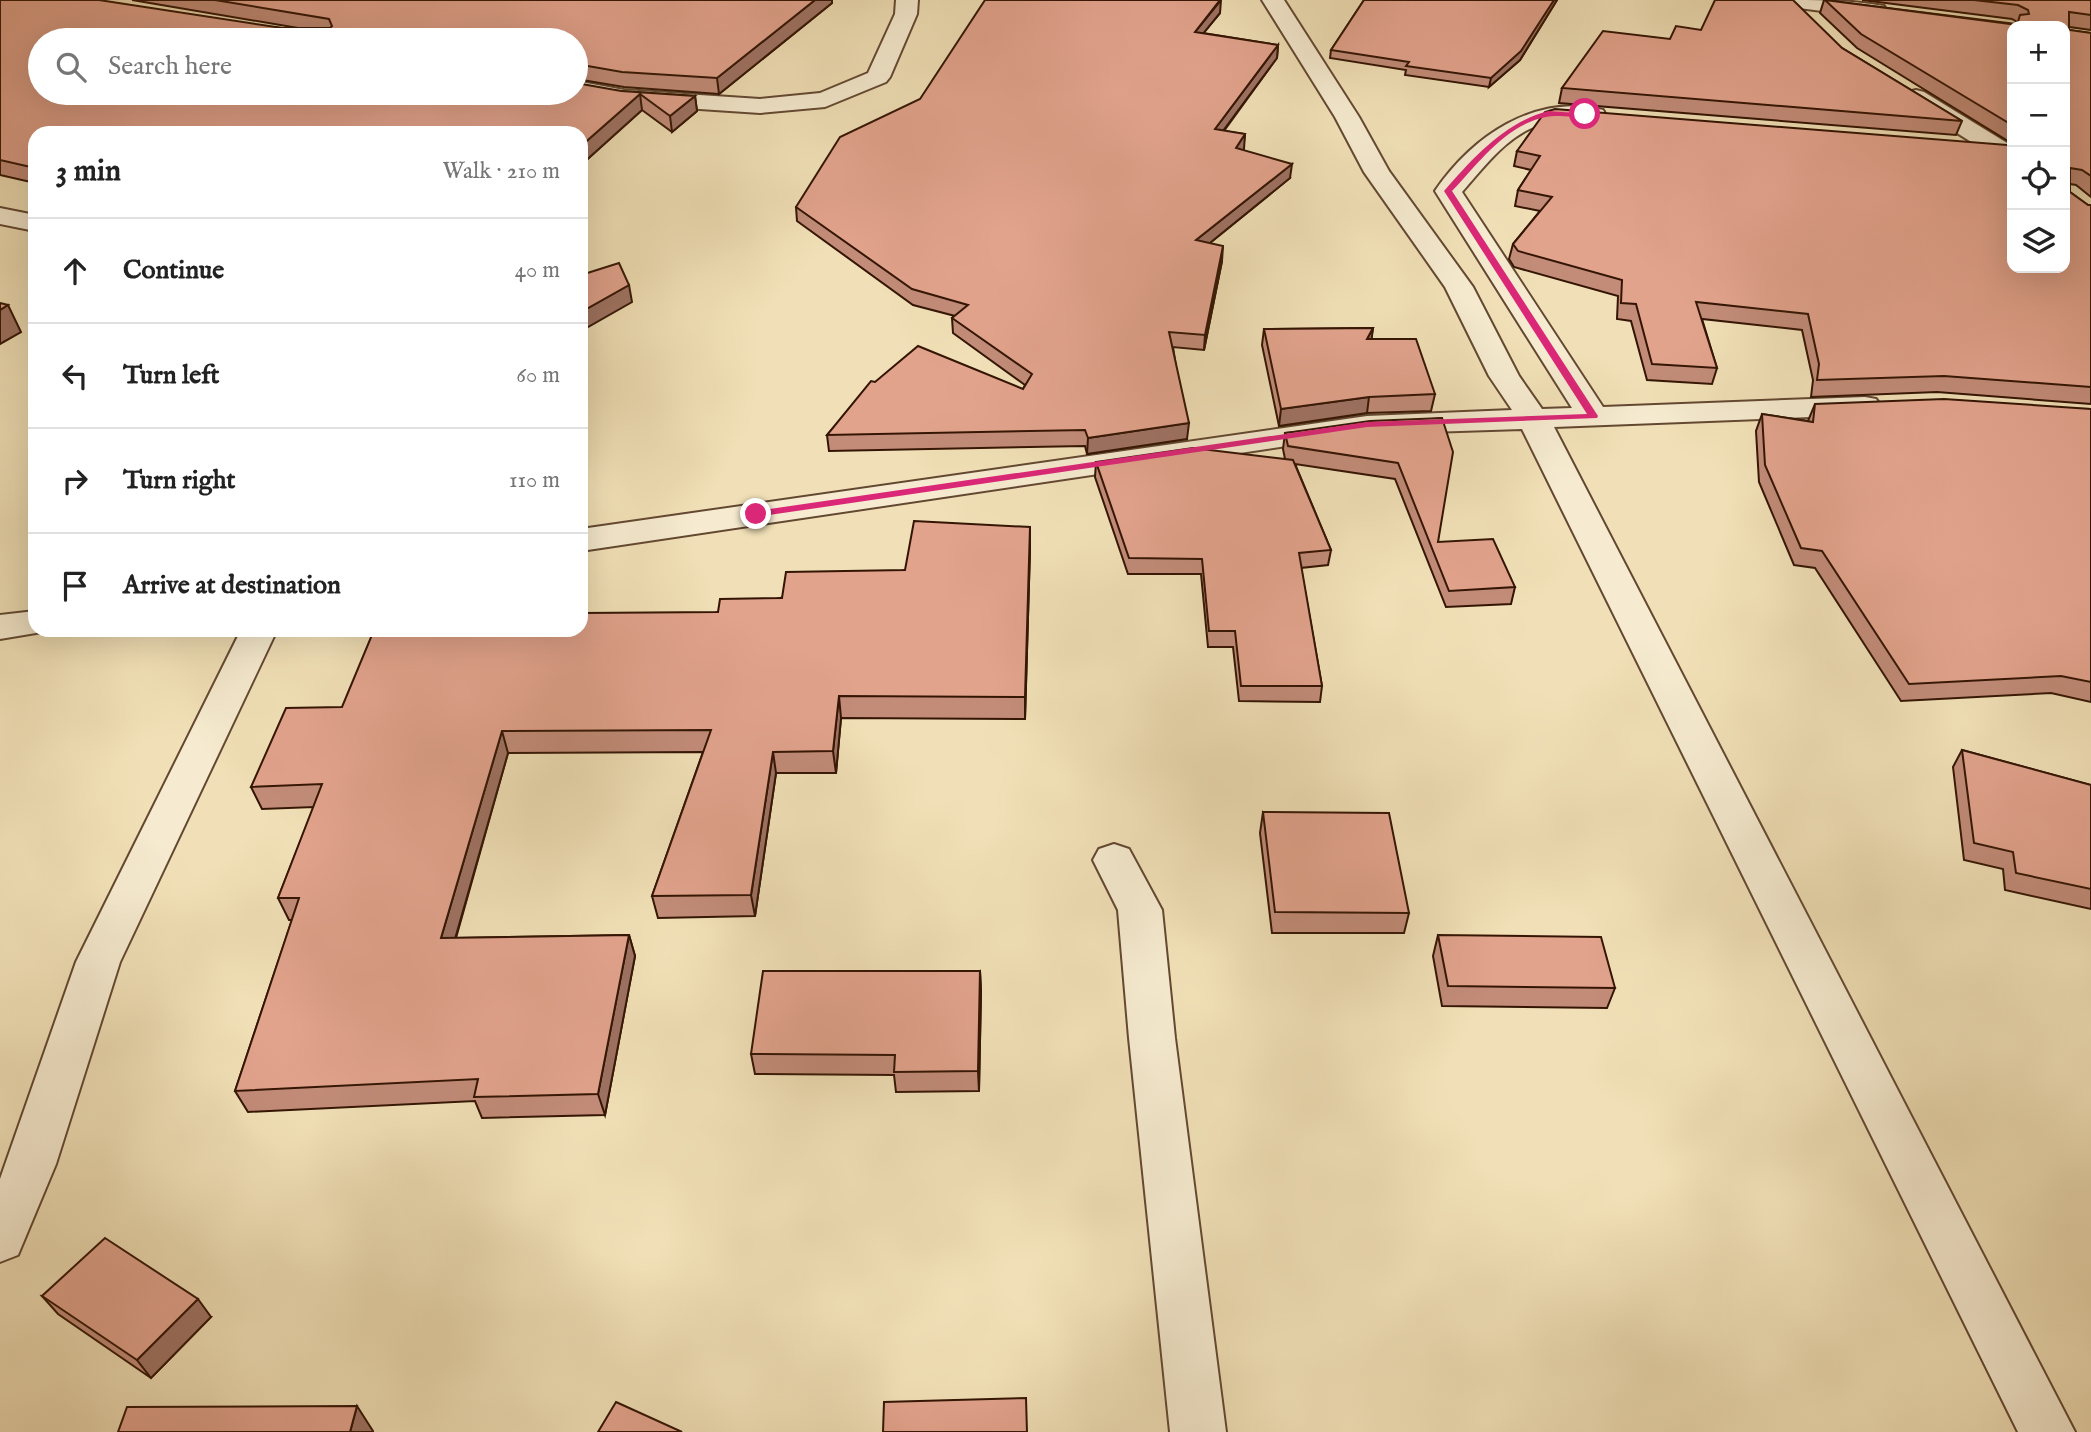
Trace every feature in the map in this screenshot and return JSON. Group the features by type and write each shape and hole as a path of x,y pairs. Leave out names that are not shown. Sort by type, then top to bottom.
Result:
{"street":[{"path":"588,90 624,97 760,106 825,100 878,78 906,14 907,0"},
{"path":"1273,0 1347,117 1377,172 1459,286 1504,376 1533,418 2047,1432"},
{"path":"1790,0 1902,14"},
{"path":"1790,0 1817,29"},
{"path":"1894,84 2007,153"},
{"path":"1594,416 1448,191 1503,134 1528,119 1548,114 1613,116"},
{"path":"1945,144 2007,153"},
{"path":"0,216 28,222"},
{"path":"588,539 1367,425 1896,405"},
{"path":"0,626 28,624"},
{"path":"0,1239 16,1164 98,962 256,637"},
{"path":"1114,860 1140,910 1152,1038 1198,1432"}],"building":[{"path":"0,0 99,0 282,28 28,28 28,105 588,105 588,85 621,91 695,96 670,116 640,94 588,140 588,126 28,126 28,166 0,160"},
{"path":"215,0 815,0 717,78 622,72 588,66 588,28 330,28 332,26 329,19"},
{"path":"985,0 1220,0 1195,32 1278,45 1215,129 1245,134 1236,148 1292,164 1196,240 1223,246 1205,335 1169,332 1189,423 1088,438 1085,430 827,435 871,381 875,382 918,346 1023,389 1032,374 952,318 968,305 912,289 796,207 840,137 920,99"},
{"path":"1364,0 1554,0 1521,51 1491,78 1406,66 1409,62 1331,50"},
{"path":"1715,0 1793,0 1842,48 1962,121 1562,88 1603,31 1670,39 1676,26 1701,30"},
{"path":"1825,0 2007,24 2007,122 1861,34"},
{"path":"1974,0 2091,0 2091,15 2069,12 2069,21 2018,21 2020,15 2029,14 2028,10 2018,5"},
{"path":"2070,30 2091,33 2091,176 2082,170 2070,168"},
{"path":"1555,109 2007,145 2007,273 2070,273 2070,192 2091,205 2091,387 1944,376 1817,380 1819,364 1808,314 1696,302 1717,368 1652,364 1636,304 1621,303 1622,280 1518,251 1513,244 1552,197 1518,190 1540,156 1517,151 1545,112"},
{"path":"619,263 629,285 588,308 588,273"},
{"path":"1373,328 1367,339 1416,339 1435,394 1369,397 1281,409 1264,329"},
{"path":"1944,399 2091,409 2091,682 2061,676 1909,684 1822,551 1801,548 1765,465 1762,414 1813,422 1815,404"},
{"path":"1442,418 1453,452 1438,542 1493,539 1515,587 1449,591 1398,463 1288,446 1285,433 1370,421"},
{"path":"1193,448 1293,460 1331,550 1299,553 1322,686 1241,686 1235,631 1209,631 1202,559 1129,558 1096,462"},
{"path":"914,521 1030,527 1025,697 839,696 833,751 773,752 751,895 652,896 711,730 502,731 441,938 629,935 598,1094 474,1097 478,1079 235,1091 299,898 278,898 322,784 251,787 286,708 342,707 371,637 588,637 588,613 718,612 720,599 782,598 786,572 905,570"},
{"path":"1962,750 2091,785 2091,889 2016,873 2013,852 1974,843"},
{"path":"1263,812 1389,813 1409,913 1275,912"},
{"path":"1438,935 1601,937 1615,988 1448,986"},
{"path":"763,971 980,971 978,1071 894,1072 895,1055 751,1054"},
{"path":"105,1238 198,1299 137,1360 42,1296"},
{"path":"1026,1398 1027,1432 883,1432 884,1402"},
{"path":"616,1402 682,1432 598,1432"},
{"path":"357,1406 350,1432 118,1432 127,1407"}],"route":[{"path":"756,514 1367,425 1594,416 1448,191 1503,134 1528,119 1548,114 1585,114"}]}
